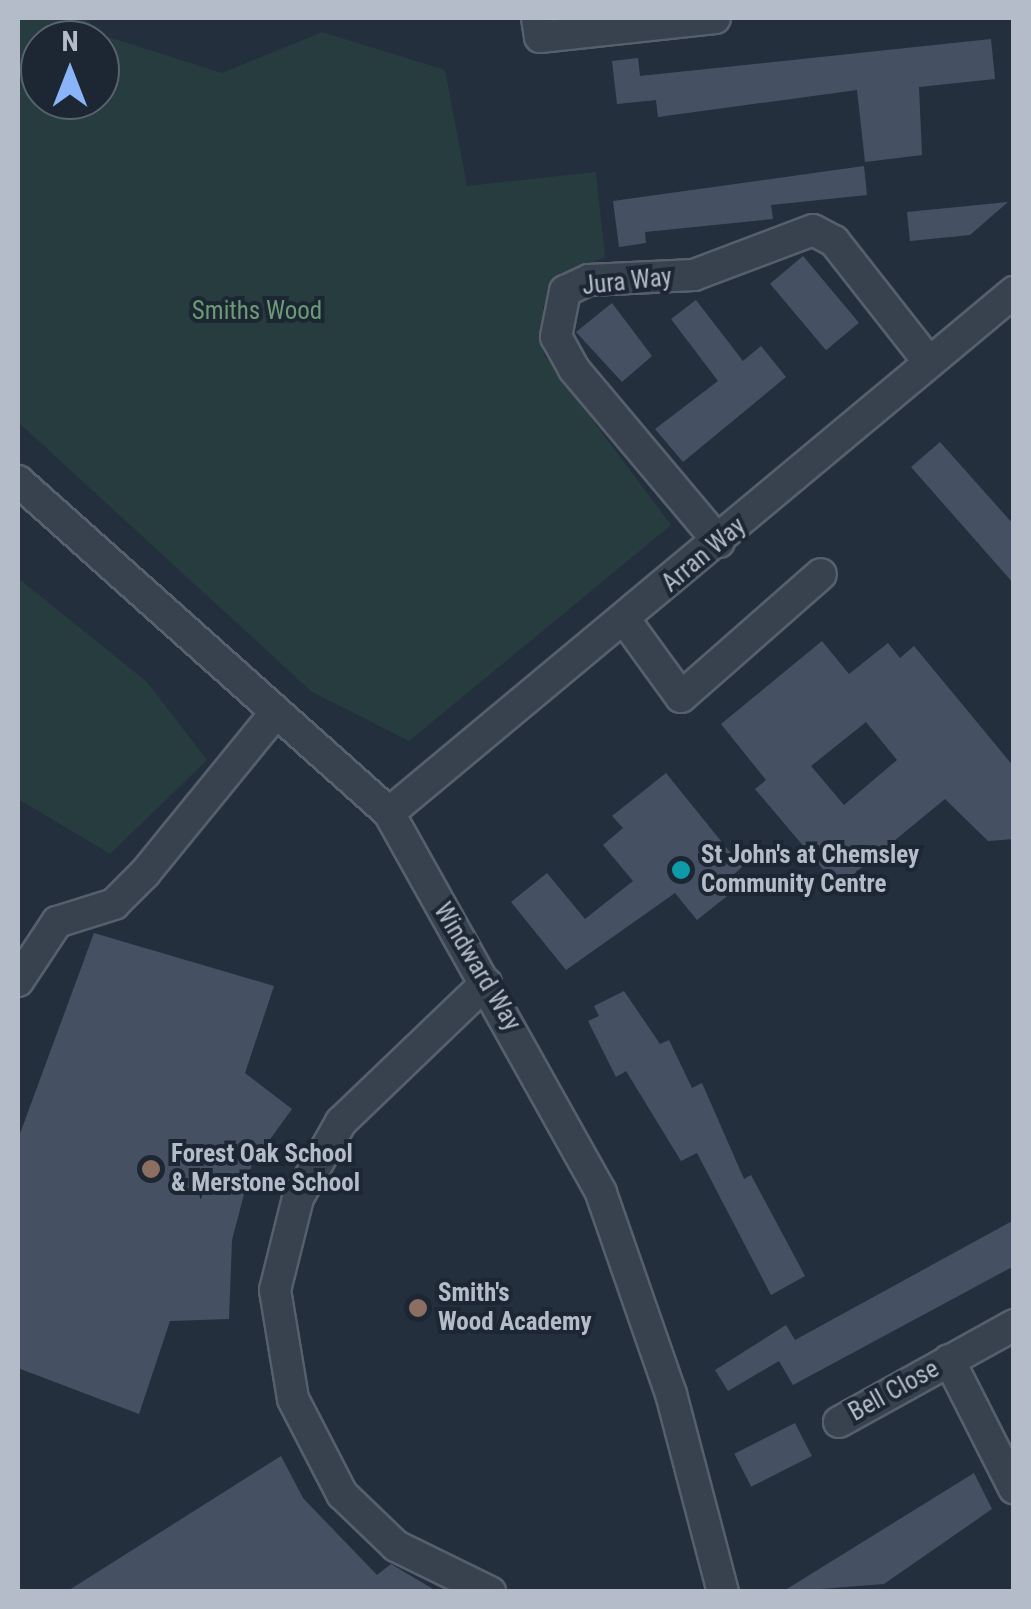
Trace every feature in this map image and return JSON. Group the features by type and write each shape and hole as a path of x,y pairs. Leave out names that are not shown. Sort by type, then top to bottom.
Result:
{"street":[{"path":"537,18 540,37 715,18"},
{"name":"Jura Way","path":"720,542 574,370 556,336 565,291 589,280 708,272 813,230 834,241 928,361"},
{"name":"Arran Way","path":"389,813 720,542 928,361 1014,292"},
{"name":"Windward Way","path":"18,481 389,813 601,1194 672,1394 714,1590"},
{"path":"625,620 682,697 821,574"},
{"path":"18,981 57,922 114,904 145,873 274,714"},
{"path":"486,982 341,1122 298,1198 275,1290 293,1399 342,1494 396,1546 490,1592"},
{"name":"Bell Close","path":"839,1422 1014,1324"},
{"name":"Bell Close","path":"950,1360 1014,1488"}],"green space":[{"name":"Smiths Wood","path":"18,18 86,20 20,20 20,120 120,120 120,41 222,73 322,32 445,70 467,186 596,172 605,257 566,274 543,307 544,355 671,525 409,741 312,692 18,422"},
{"path":"18,578 147,682 207,760 110,854 18,799"}],"building":[{"path":"991,39 995,79 919,87 922,155 865,162 857,90 658,117 656,100 617,104 612,61 638,58 640,76"},
{"path":"864,166 867,195 771,205 773,219 645,232 646,243 619,247 613,201"},
{"path":"1008,202 970,235 910,241 907,212"},
{"path":"803,256 859,323 826,350 770,284"},
{"path":"696,300 743,361 761,346 786,377 683,462 655,429 718,381 671,319"},
{"path":"612,303 652,356 622,382 576,332"},
{"path":"940,442 1014,525 1014,584 911,467"},
{"path":"822,641 849,674 888,643 900,658 914,646 1014,767 1014,839 988,841 945,799 838,887 755,789 766,780 721,724","holes":["866,722 897,760 844,805 811,766"]},
{"name":"St John's at Chemsley Community Centre","path":"666,773 742,867 733,875 741,885 697,920 675,893 566,970 511,902 547,873 585,919 633,881 603,845 623,828 612,816"},
{"path":"94,933 274,986 245,1073 292,1109 252,1164 232,1240 229,1319 170,1321 139,1414 18,1368 18,1139"},
{"path":"624,991 660,1044 669,1040 692,1088 702,1083 744,1179 751,1175 805,1276 771,1295 697,1153 681,1161 626,1071 616,1077 588,1021 599,1016 594,1006"},
{"path":"1014,1220 1014,1266 793,1385 779,1361 728,1391 715,1370 786,1325 795,1340"},
{"path":"795,1423 812,1456 751,1487 734,1454"},
{"path":"281,1456 303,1498 377,1575 391,1564 438,1592 66,1592"},
{"path":"974,1473 992,1509 884,1584 782,1592"}],"place":[{"name":"St John's at Chemsley Community Centre","path":"681,870"},
{"name":"Forest Oak School & Merstone School","path":"151,1169"},
{"name":"Smith's Wood Academy","path":"418,1308"}]}
